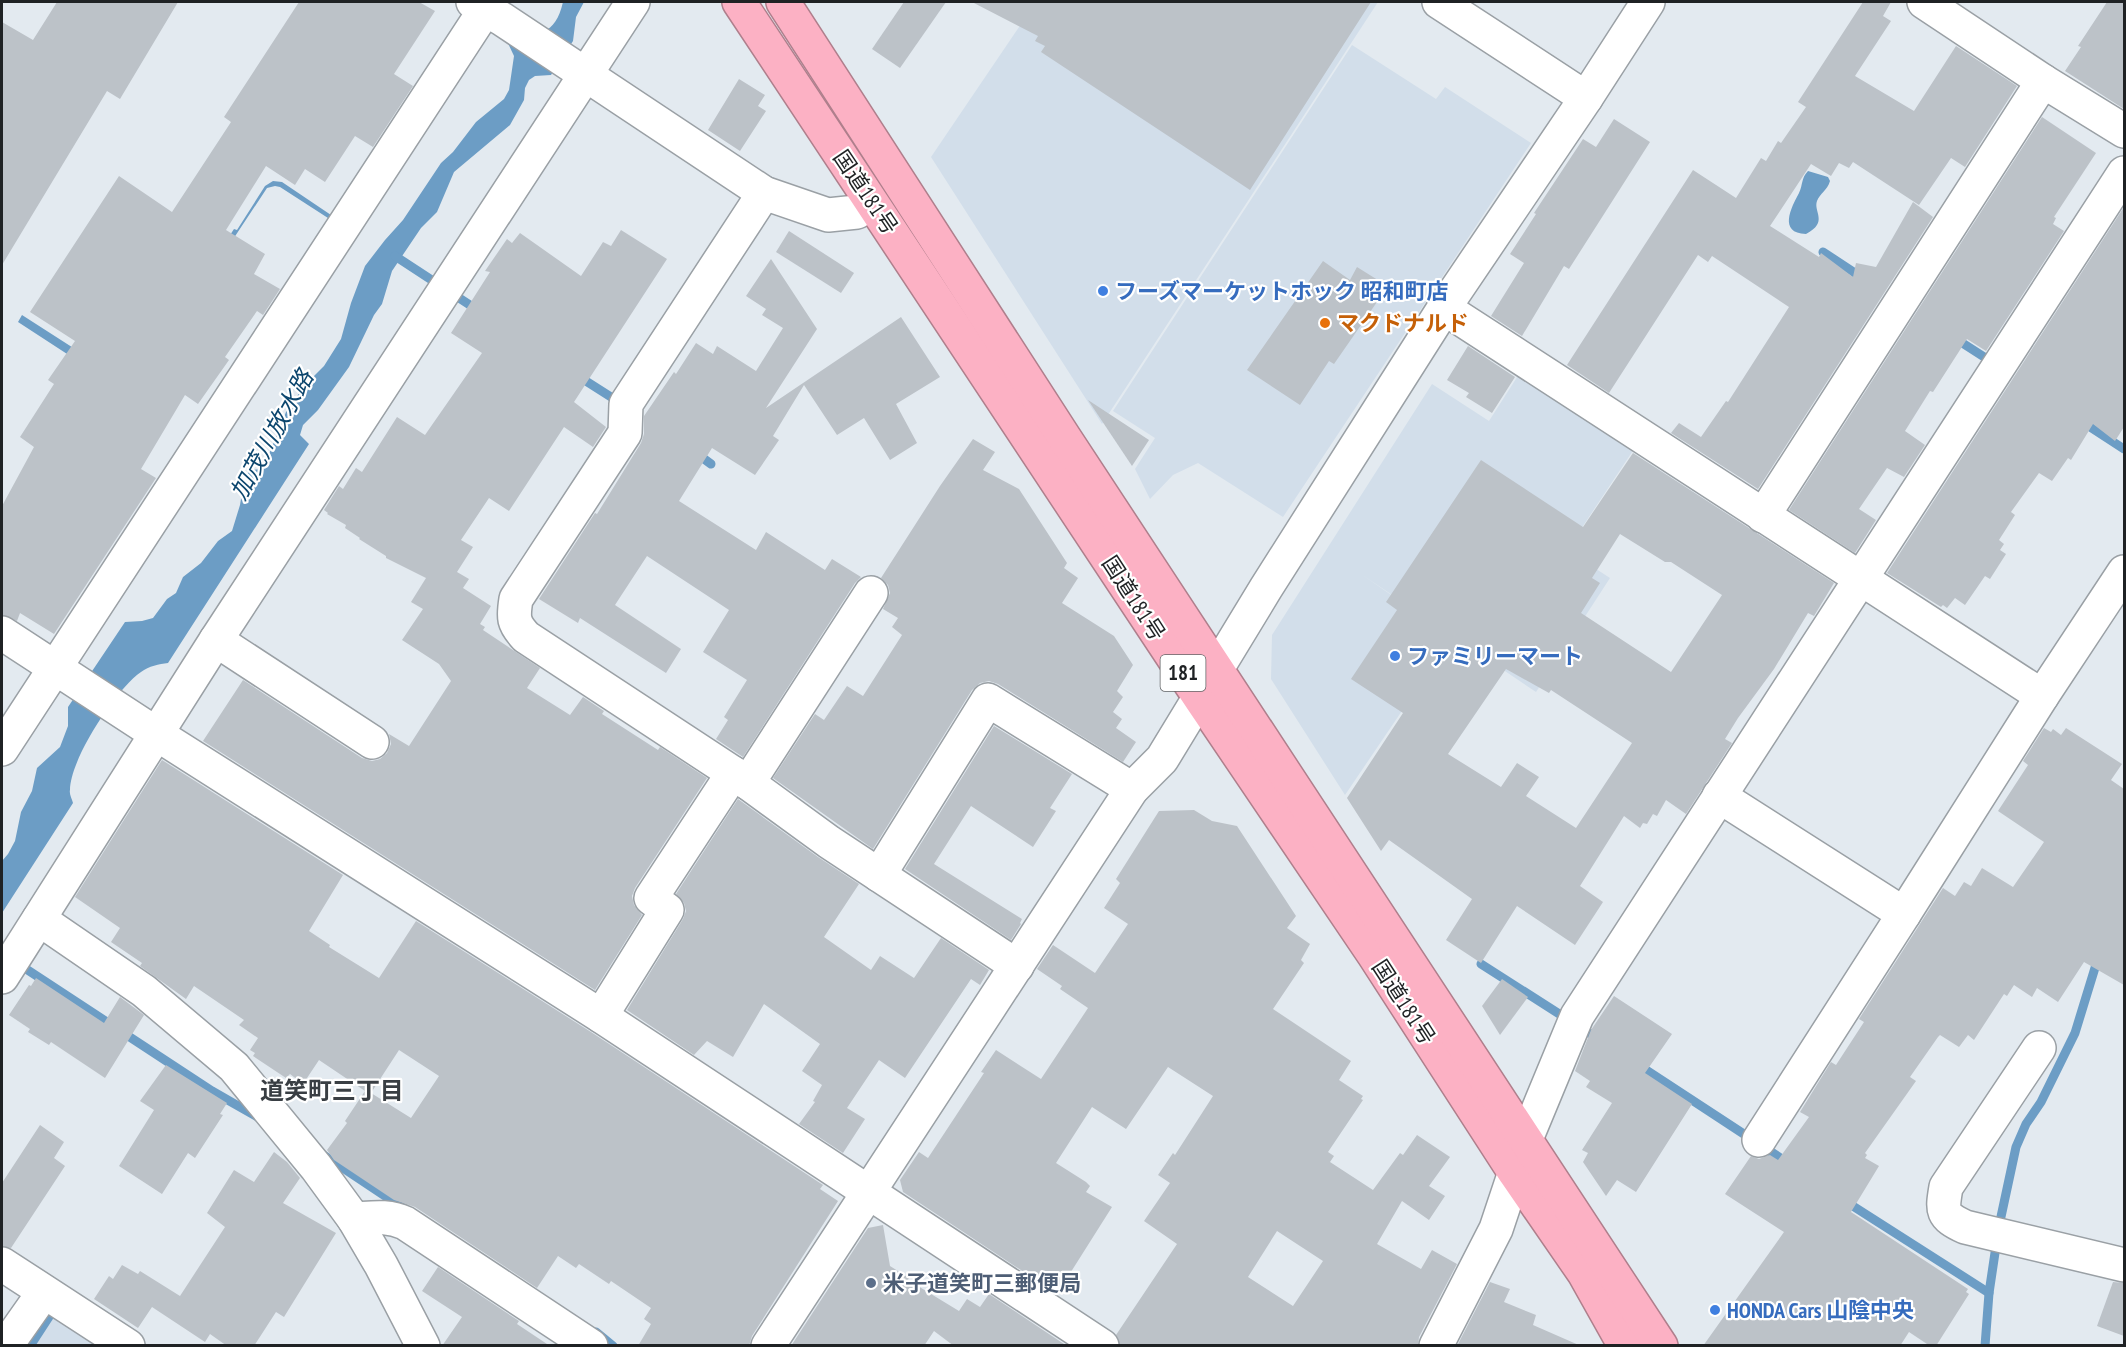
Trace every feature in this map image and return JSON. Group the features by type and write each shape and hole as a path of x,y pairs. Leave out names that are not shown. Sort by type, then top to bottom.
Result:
{"highway":[{"name":"国道181号","path":"739,2 1200,698 1374,955 1515,1173 1584,1273 1625,1346"},
{"name":"国道181号","path":"783,2 1064,437 1661,1346"}],"street":[{"path":"2,977 39,919 150,730 216,640 581,72 633,2"},
{"path":"1439,2 1586,98"},
{"path":"768,1346 1132,789 1162,759 1272,578 1444,308 1648,2"},
{"path":"1924,2 2043,81 2124,131"},
{"path":"2,749 61,671 487,8 764,193 828,215 857,212"},
{"path":"1763,516 2043,81"},
{"path":"1436,1346 1496,1229 1526,1139 1577,1016 2124,173"},
{"path":"764,193 626,404 625,433 516,599 513,614 516,626 526,637 740,778 829,842 1017,966"},
{"path":"1444,308 2042,696"},
{"path":"1759,1140 2042,696 2124,572"},
{"path":"601,1016 667,910 651,898 740,778 871,593"},
{"path":"2,633 150,730 601,1016 1102,1346"},
{"path":"216,640 372,742"},
{"path":"879,875 988,699 1132,789"},
{"path":"1719,796 1904,914"},
{"path":"39,919 144,991 234,1067 316,1167 354,1219 423,1346"},
{"path":"2039,1048 1946,1187 1943,1208 1949,1220 1965,1227 2124,1265"},
{"path":"354,1219 386,1217 405,1223 591,1346"},
{"path":"2,1264 128,1346"},
{"path":"6,1346 44,1292"}],"shaded area":[{"name":"フーズマーケットホック 昭和町店","path":"1036,2 1378,2 1102,424 931,157"},
{"path":"1352,45 1436,99 1445,87 1531,143 1283,517 1198,463 1173,475 1150,499 1135,469 1155,438 1113,411"},
{"path":"1521,371 1636,446 1567,550 1610,578 1536,692 1361,574 1452,637 1345,795 1271,679 1272,635 1432,384 1489,421"},
{"path":"55,1313 106,1346 35,1346"}],"water":[{"path":"563,2 584,2 576,17 573,41 551,75 535,76 529,80 525,88 524,100 510,125 454,172 437,212 421,228 392,271 382,304 374,315 349,367 318,410 303,425 300,435 309,444 168,663 147,668 141,672 119,693 96,726 72,777 70,795 73,803 2,913 2,861 15,841 21,812 32,791 37,768 60,747 68,726 68,707 125,622 153,618 167,599 176,593 183,577 201,563 218,541 232,531 240,505 245,475 252,470 263,469 286,412 305,385 324,366 341,339 365,266 403,220 441,163 453,152 476,122 504,99 509,90 514,56 507,41 544,32 550,28 560,13"},
{"path":"1808,171 1828,177 1830,181 1817,201 1819,221 1813,230 1806,234 1797,233 1792,229 1789,219"},
{"path":"273,181 282,182 331,215 328,218 280,187 267,188 130,395 18,322 22,315 131,385 234,229 237,230 265,186"}],"building":[{"path":"57,2 178,2 120,99 107,91 2,265 2,22 33,40"},
{"path":"299,2 419,2 435,11 394,74 413,86 373,147 355,136 325,182 305,169 295,185 266,166 226,230 265,254 254,274 280,289 263,315 257,311 225,357 229,360 198,404 185,395 141,469 156,478 54,634 20,613 17,621 2,615 2,506 34,447 20,437 54,384 48,380 75,341 30,312 119,176 172,212 231,122 224,117"},
{"path":"904,2 946,2 900,68 872,49"},
{"path":"972,2 1371,2 1250,190 1041,52 1045,46 1035,41 1038,36"},
{"path":"1863,2 1891,2 1883,16 1891,21 1855,76 1914,111 1956,46 2017,86 1965,167 1951,158 1919,205 1853,162 1849,168 1839,163 1831,176 1811,164 1770,226 1819,257 1821,253 1853,277 1856,263 1876,267 1913,202 1933,217 1758,489 1671,433 1679,423 1701,437 1726,401 1728,402 1789,307 1712,256 1708,262 1698,255 1609,393 1567,365 1693,170 1736,198 1761,158 1766,161 1778,141 1781,143 1806,107 1798,102"},
{"path":"2107,2 2124,2 2124,109 2065,71 2081,47 2078,46"},
{"path":"739,79 765,95 758,106 766,111 740,151 708,130"},
{"path":"2042,117 2096,153 2054,217 2056,218 2053,224 2064,231 1986,351 1967,339 1933,392 1930,391 1905,431 1925,445 1904,477 1887,468 1859,509 1876,520 1855,553 1789,510"},
{"path":"1614,119 1650,142 1569,269 1564,266 1522,336 1491,316 1524,263 1510,254 1583,139 1596,147"},
{"path":"2124,207 2124,427 2115,441 2093,424 2071,460 2068,458 2052,481 2039,473 2011,512 2015,515 1999,540 2004,544 2000,550 2006,554 1990,579 1985,576 1965,605 1955,598 1947,608 1943,605 1941,607 1887,573"},
{"path":"621,230 667,259 574,402 606,427 593,447 564,427 509,511 489,498 461,540 473,547 457,572 469,579 463,588 491,606 480,624 485,627 483,630 540,668 527,688 570,715 583,697 604,711 602,714 658,750 660,747 707,778 635,888 632,896 634,905 642,915 595,990 203,741 243,680 362,758 372,761 380,759 387,753 391,744 389,734 409,746 451,681 439,664 402,640 423,609 411,602 426,578 386,558 324,510 339,486 343,489 356,468 362,472 397,417 425,435 482,353 451,333 490,272 485,271 507,239 512,243 520,233 581,276 603,242 611,246"},
{"path":"789,231 854,273 841,293 776,252"},
{"path":"771,259 817,329 766,408 901,317 940,377 896,404 917,443 890,460 864,418 837,435 804,385 773,436 779,440 755,475 712,448 679,501 756,550 766,532 825,570 832,559 861,577 743,757 716,739 728,720 724,717 747,680 703,652 729,610 647,556 615,605 681,649 666,673 580,618 578,623 539,599 595,513 597,514 641,443 644,434 644,416 696,343 713,354 717,346 756,371 783,328 762,315 766,309 746,296"},
{"path":"1323,261 1350,280 1357,267 1381,282 1370,298 1377,302 1334,364 1329,361 1300,405 1247,370"},
{"path":"1468,346 1515,377 1492,413 1466,397 1469,393 1447,380"},
{"path":"1088,400 1149,440 1132,466"},
{"path":"973,439 995,452 983,470 1019,489 1067,563 1064,568 1078,578 1062,603 1114,636 1133,665 1117,691 1123,697 1113,712 1122,719 1116,728 1136,742 1123,762 998,684 989,681 980,683 972,690 873,849 773,778 815,714 824,720 847,686 863,696 902,635 892,627 898,618 883,609 890,593 888,585 881,578"},
{"path":"1633,453 1834,583 1814,616 1808,613 1774,669 1738,718 1725,739 1732,743 1686,814 1666,800 1657,816 1653,814 1647,824 1643,823 1640,828 1624,816 1580,886 1603,902 1575,945 1517,906 1481,963 1446,940 1472,899 1389,840 1381,851 1347,798 1403,713 1351,679 1397,610 1386,602 1481,460 1583,527","holes":["1620,534 1665,562 1671,562 1722,595 1671,672 1581,613 1600,583 1592,578","1506,669 1549,693 1551,690 1632,743 1576,828 1526,796 1539,777 1517,763 1501,787 1448,754"]},
{"path":"994,726 1072,774 1050,808 1056,811 1033,847 971,806 934,864 1022,919 1011,940 905,869"},
{"path":"2044,728 2051,732 2053,729 2061,735 2066,728 2122,764 2111,780 2124,789 2124,985 2084,962 2058,1002 2037,988 2032,997 2014,985 2007,996 2004,994 1974,1040 1968,1035 1959,1047 1940,1035 1910,1077 1916,1081 1865,1153 1867,1155 1865,1158 1879,1166 1851,1212 1968,1289 1966,1292 1969,1294 1936,1346 1930,1346 1909,1332 1900,1346 1703,1346 1784,1232 1725,1194 1751,1156 1759,1159 1770,1155 1778,1160 1809,1117 1800,1112 1831,1062 1836,1065 1864,1022 1859,1019 1943,888 1955,896 1964,882 1971,886 1982,868 2013,887 2044,842 1998,811 2028,765 2023,761"},
{"path":"162,760 343,875 309,931 330,945 329,947 379,978 416,921 591,1032 823,1185 820,1189 838,1201 752,1336 749,1346 638,1346 651,1324 644,1319 651,1308 611,1281 609,1284 579,1264 576,1268 558,1256 537,1288 415,1207 394,1200 334,1160 327,1150 347,1123 345,1121 365,1091 319,1060 303,1084 290,1074 286,1078 253,1056 255,1053 250,1050 258,1038 239,1025 244,1020 194,986 186,999 140,966 142,963 111,942 120,928 75,897","holes":["399,1050 439,1076 411,1118 371,1093"]},
{"path":"738,799 859,884 824,937 871,970 880,956 914,978 941,938 989,970 980,985 971,979 905,1078 879,1060 847,1108 865,1119 843,1153 799,1124 815,1102 813,1101 822,1085 802,1071 820,1044 764,1004 733,1057 707,1041 694,1055 627,1010 683,919 686,911 684,903 676,894"},
{"path":"1194,810 1212,821 1237,826 1296,916 1287,928 1310,944 1301,960 1304,963 1273,1009 1351,1061 1339,1080 1363,1096 1361,1099 1363,1100 1328,1152 1334,1156 1330,1162 1373,1190 1400,1153 1403,1155 1417,1135 1450,1157 1429,1186 1445,1196 1429,1220 1402,1201 1377,1244 1421,1269 1432,1250 1457,1264 1419,1337 1418,1346 1120,1346 1116,1335 1177,1244 1144,1221 1170,1183 1158,1175 1173,1153 1175,1155 1213,1096 1168,1067 1126,1129 1092,1107 1056,1163 1086,1182 1090,1186 1086,1192 1112,1207 1057,1294 903,1192 900,1180 919,1152 928,1158 984,1073 981,1072 996,1050 1041,1079 1088,1008 1060,989 1062,986 1037,969 1053,945 1095,973 1128,924 1104,908 1120,883 1116,879 1159,811","holes":["1277,1231 1323,1261 1293,1306 1248,1277"]},
{"path":"36,978 104,1023 120,997 144,1015 105,1078 51,1042 49,1045 28,1032 30,1029 9,1015"},
{"path":"1502,979 1528,997 1500,1035 1482,1006"},
{"path":"1614,996 1672,1034 1645,1073 1692,1104 1636,1192 1617,1180 1606,1196 1583,1162 1588,1153 1582,1150 1612,1103 1586,1087 1590,1081 1575,1071 1591,1030"},
{"path":"166,1065 227,1103 220,1114 223,1115 195,1158 188,1153 162,1194 119,1166 154,1110 140,1101"},
{"path":"40,1125 64,1142 54,1158 65,1166 11,1248 2,1246 2,1183"},
{"path":"274,1152 287,1162 300,1178 283,1203 336,1233 284,1317 276,1312 254,1346 227,1346 210,1334 205,1342 152,1307 138,1328 94,1299 109,1276 113,1279 122,1265 138,1274 140,1271 180,1296 225,1227 207,1213 234,1170 254,1182"},
{"path":"883,1225 890,1266 909,1278 908,1280 959,1311 967,1299 980,1307 989,1294 1067,1346 954,1346 934,1331 924,1346 791,1346 868,1228"},
{"path":"438,1267 519,1321 517,1324 550,1346 442,1346 462,1317 422,1291"},
{"path":"1490,1282 1510,1289 1504,1302 1536,1315 1533,1325 1581,1346 1457,1346"},
{"path":"2113,1282 2124,1283 2124,1336 2097,1326"}],"waterway":[{"path":"1823,252 1864,279"},
{"path":"395,256 479,311"},
{"path":"1953,337 1995,364"},
{"path":"578,376 622,404"},
{"path":"2081,421 2124,449"},
{"path":"696,453 711,464"},
{"path":"1985,1346 1989,1293 1999,1226 2016,1147 2075,1033 2098,958"},
{"path":"17,963 212,1091 261,1119"},
{"path":"1481,964 1600,1040"},
{"path":"1637,1064 1788,1163"},
{"path":"322,1154 403,1208"},
{"path":"1845,1201 1989,1293"},
{"path":"30,1346 54,1309"},
{"path":"596,1332 613,1346"}],"place":[{"name":"フーズマーケットホック 昭和町店","path":"1103,291"},
{"name":"マクドナルド","path":"1325,323"},
{"name":"ファミリーマート","path":"1395,656"},
{"name":"米子道笑町三郵便局","path":"871,1283"},
{"name":"HONDA Cars 山陰中央","path":"1715,1310"}],"district":[{"name":"道笑町三丁目","path":"332,1091"}],"water label":[{"name":"加茂川放水路","path":"272,435"}]}
